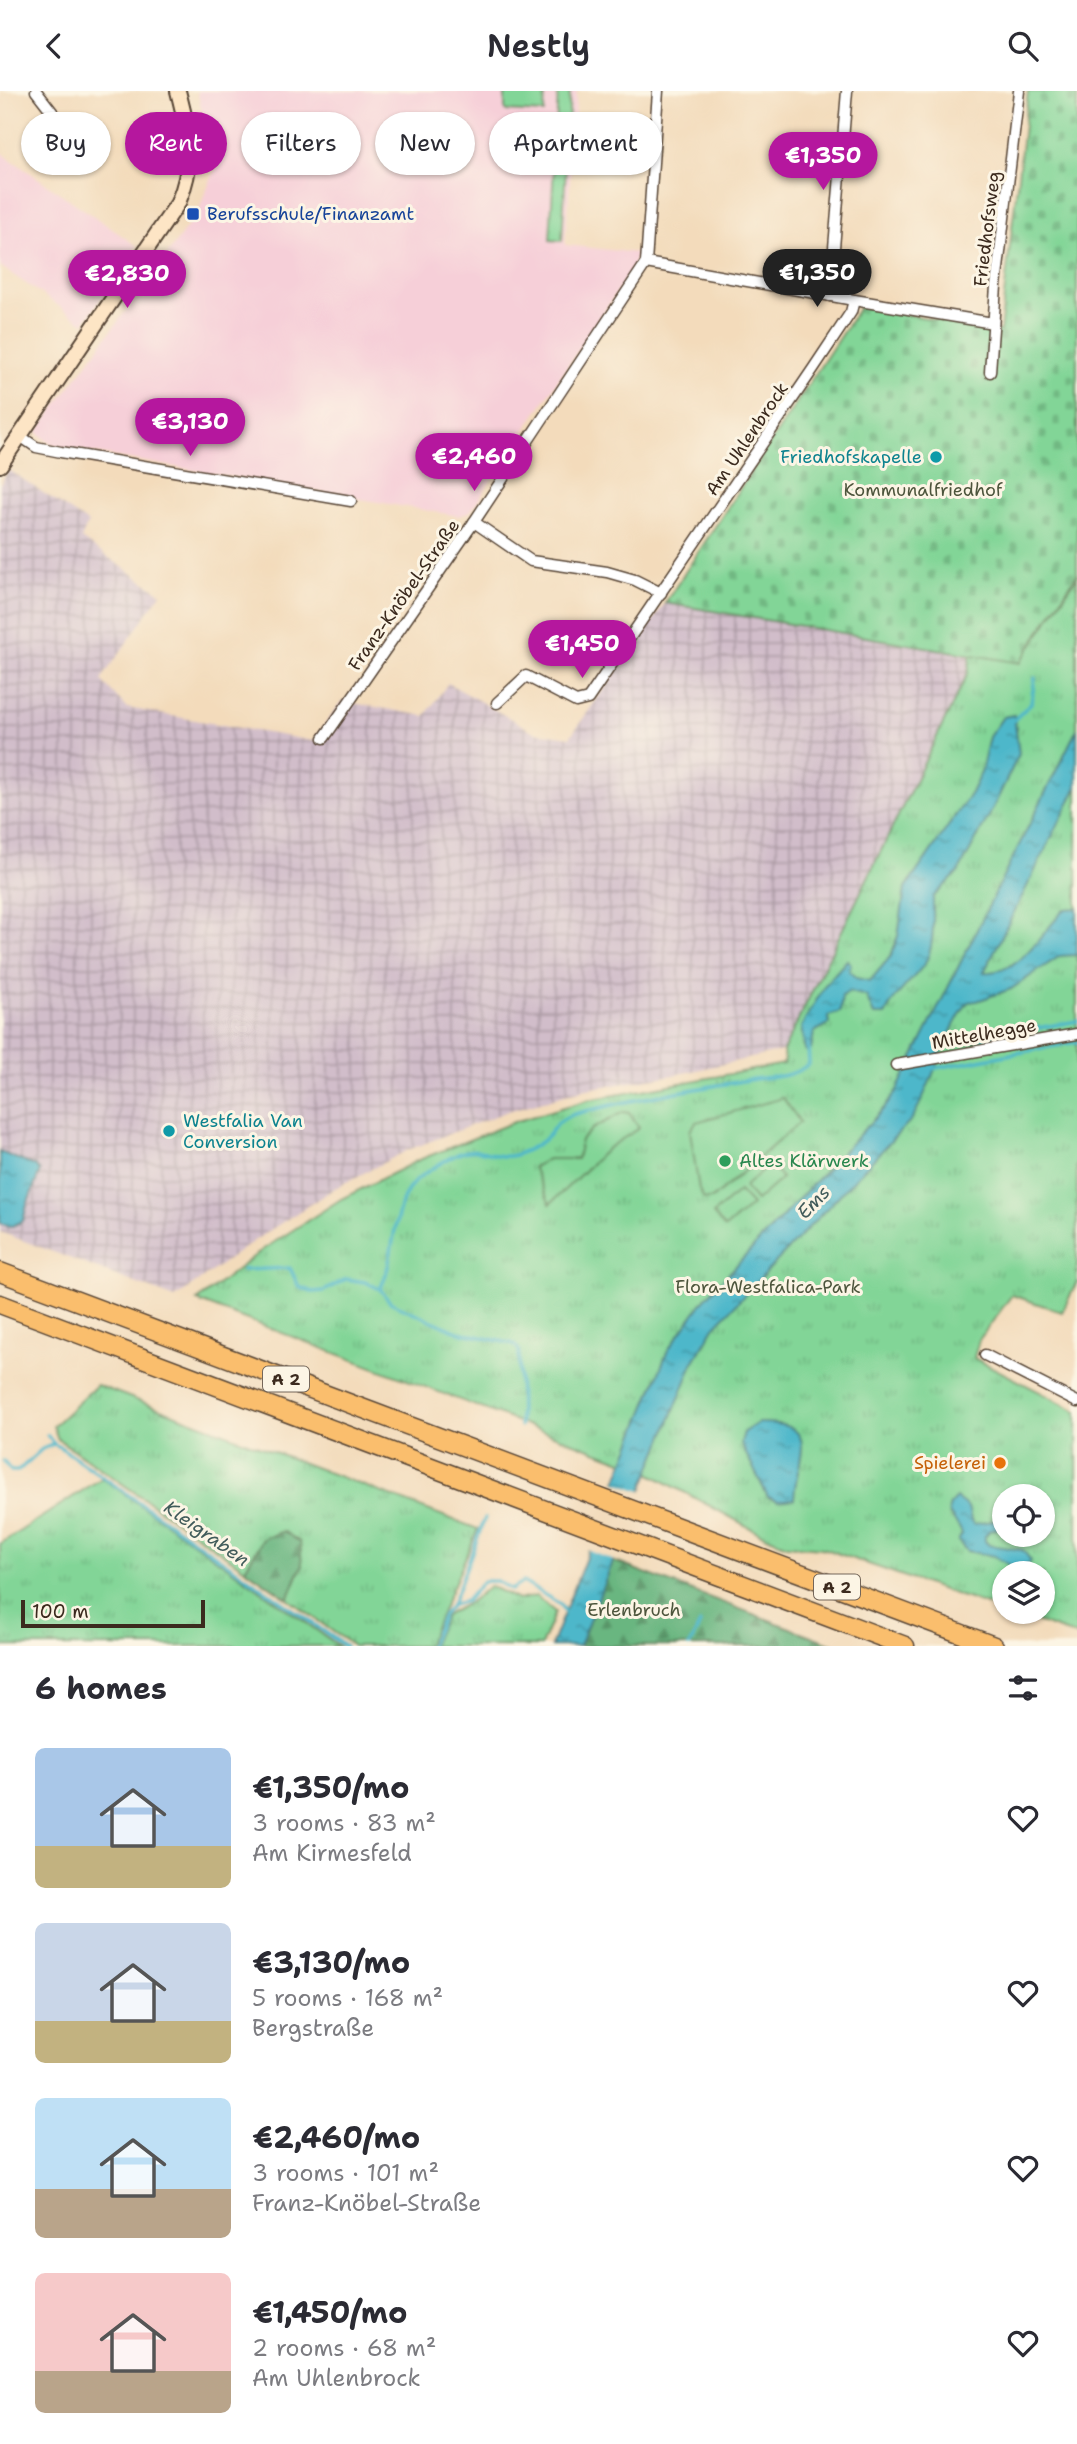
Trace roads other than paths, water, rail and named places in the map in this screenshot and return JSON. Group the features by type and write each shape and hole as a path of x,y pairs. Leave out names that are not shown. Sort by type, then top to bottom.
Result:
{"highway":[{"name":"A 2","path":"0,1272 993,1646"},
{"name":"A 2","path":"0,1304 905,1646"}],"main road":[{"path":"0,465 178,202 187,182 191,156 188,130 178,91"}],"street":[{"path":"36,91 52,112"},
{"name":"Franz-Knöbel-Straße","path":"324,738 474,522 646,263 658,91"},
{"path":"830,296 846,91"},
{"name":"Friedhofsweg","path":"990,372 1019,91"},
{"path":"646,263 993,323"},
{"name":"Am Uhlenbrock","path":"497,703 526,676 576,702 588,699 836,335 851,312 854,300"},
{"path":"20,436 36,447 61,452 351,501"},
{"path":"474,522 531,561 607,572 635,580 661,593"},
{"name":"Mittelhegge","path":"896,1065 1077,1034"},
{"path":"985,1355 1077,1402"}],"water":[{"path":"1014,715 1019,754 958,873 933,897 932,940 925,963 893,1001 885,1015 874,1015 866,996 850,992 842,996 840,1012 828,1016 829,1024 814,1032 811,1050 805,1051 801,1027 825,985 847,960 851,964 849,971 856,978 870,981 891,956 898,936 905,889 971,793 981,772 989,737 1003,717"},
{"name":"Ems","path":"1077,729 1077,787 984,972 1009,967 1020,959 1065,909 1077,908 1077,955 1060,956 1011,989 968,1002 951,1031 912,1119 714,1327 694,1361 579,1646 551,1646 668,1350 704,1300 886,1106 897,1090"},
{"path":"0,1152 35,1166 40,1171 23,1221 10,1227 0,1223"},
{"path":"758,1423 779,1424 792,1429 800,1436 801,1457 794,1499 778,1501 768,1497 741,1444 744,1432"},
{"path":"956,1498 968,1507 974,1524 992,1521 992,1530 985,1536 989,1545 1023,1550 1031,1561 1002,1561 994,1556 967,1551 958,1541 962,1534 949,1513"}],"waterway":[{"path":"1013,721 1031,703 1035,678"},
{"path":"941,1045 1077,1021"},
{"path":"931,1069 1077,1042"},
{"path":"380,1289 404,1198 414,1182 446,1160 468,1151 515,1155 540,1143 561,1121 581,1112 653,1096 787,1075 809,1064 808,1047"},
{"path":"242,1270 290,1268 299,1287 312,1292 324,1291 346,1279 365,1282 380,1289 390,1302 458,1332 514,1344 519,1350 520,1426"},
{"name":"Kleigraben","path":"47,1435 54,1444"},
{"name":"Kleigraben","path":"3,1461 11,1471 18,1471 42,1449 54,1444 60,1447 345,1646"},
{"path":"452,1605 485,1518"},
{"path":"430,1646 443,1615 452,1605 466,1601 483,1581 497,1581 511,1590 523,1582 560,1604 565,1613"},
{"path":"689,1646 700,1624"}],"place":[{"name":"Berufsschule/Finanzamt","path":"193,214"},
{"name":"Friedhofskapelle","path":"936,457"},
{"name":"Westfalia Van Conversion","path":"169,1131"},
{"name":"Altes Klärwerk","path":"725,1161"},
{"name":"Spielerei","path":"1000,1463"}],"park label":[{"name":"Kommunalfriedhof","path":"923,490"},
{"name":"Flora-Westfalica-Park","path":"768,1287"},
{"name":"Erlenbruch","path":"634,1610"}]}
